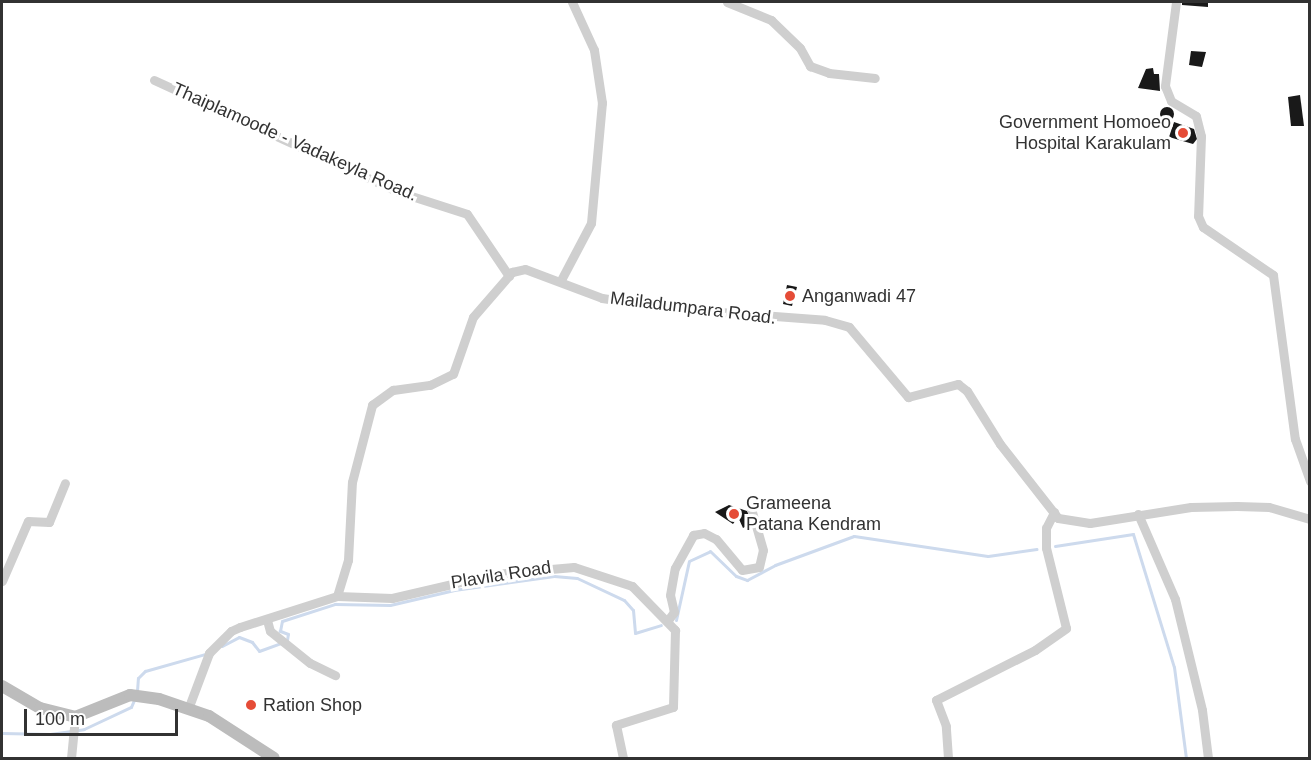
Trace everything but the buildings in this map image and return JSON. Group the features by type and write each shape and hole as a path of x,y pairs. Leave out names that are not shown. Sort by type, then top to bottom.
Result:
{"main road":[{"path":"2,686 39,708 75,717 136,695 209,716 274,759"}],"street":[{"path":"561,280 591,223 602,103 594,50 572,2"},
{"path":"727,2 771,20 800,48 810,66 829,72 875,78"},
{"path":"1176,2 1165,86 1171,101 1196,116 1201,136 1198,216 1203,227 1273,275 1294,439 1310,482"},
{"name":"Thaiplamoode - Vadakeyla Road.","path":"154,80 399,192 467,214 509,276"},
{"name":"Mailadumpara Road.","path":"509,276 525,269 561,280 602,298 639,304 825,321 849,327 908,397 957,384 967,391 1000,444 1054,512"},
{"path":"188,709 209,653 231,631 337,596 348,560 352,482 372,405 393,390 430,385 453,374 469,324 509,276"},
{"path":"2,581 28,521 48,522 65,483"},
{"path":"623,759 616,725 673,707 675,630 668,620 674,612 670,595 675,568 693,535 704,533 717,539 742,570 759,567 763,550 750,505"},
{"path":"948,759 946,726 936,700 1035,650 1066,628 1046,548 1046,528 1054,512 1058,518 1090,523 1191,507 1269,507 1310,519"},
{"path":"1138,514 1175,599 1202,710 1208,759"},
{"name":"Plavila Road","path":"337,596 351,599 392,598 430,586 560,566 587,570 632,586 668,620"},
{"path":"267,620 270,631 310,663 335,675"},
{"path":"71,759 77,728 75,717"}],"waterway":[{"path":"1055,546 1133,534 1174,667 1186,758"},
{"path":"676,620 689,561 710,551 736,576 747,580 775,565 854,536 988,556 1037,549"},
{"path":"287,640 288,634 280,631 282,621 335,604 390,605 454,590 554,576 577,578 624,600 633,610 635,633 661,625"},
{"path":"222,646 239,637 252,642 259,651 281,643"},
{"path":"137,691 138,678 145,671 205,654"},
{"path":"2,733 50,734 84,729 131,707 134,700"}],"place":[{"name":"Government Homoeo Hospital Karakulam","path":"1183,133"},
{"name":"Anganwadi 47","path":"790,296"},
{"name":"Grameena Patana Kendram","path":"734,514"},
{"name":"Ration Shop","path":"251,705"}]}
